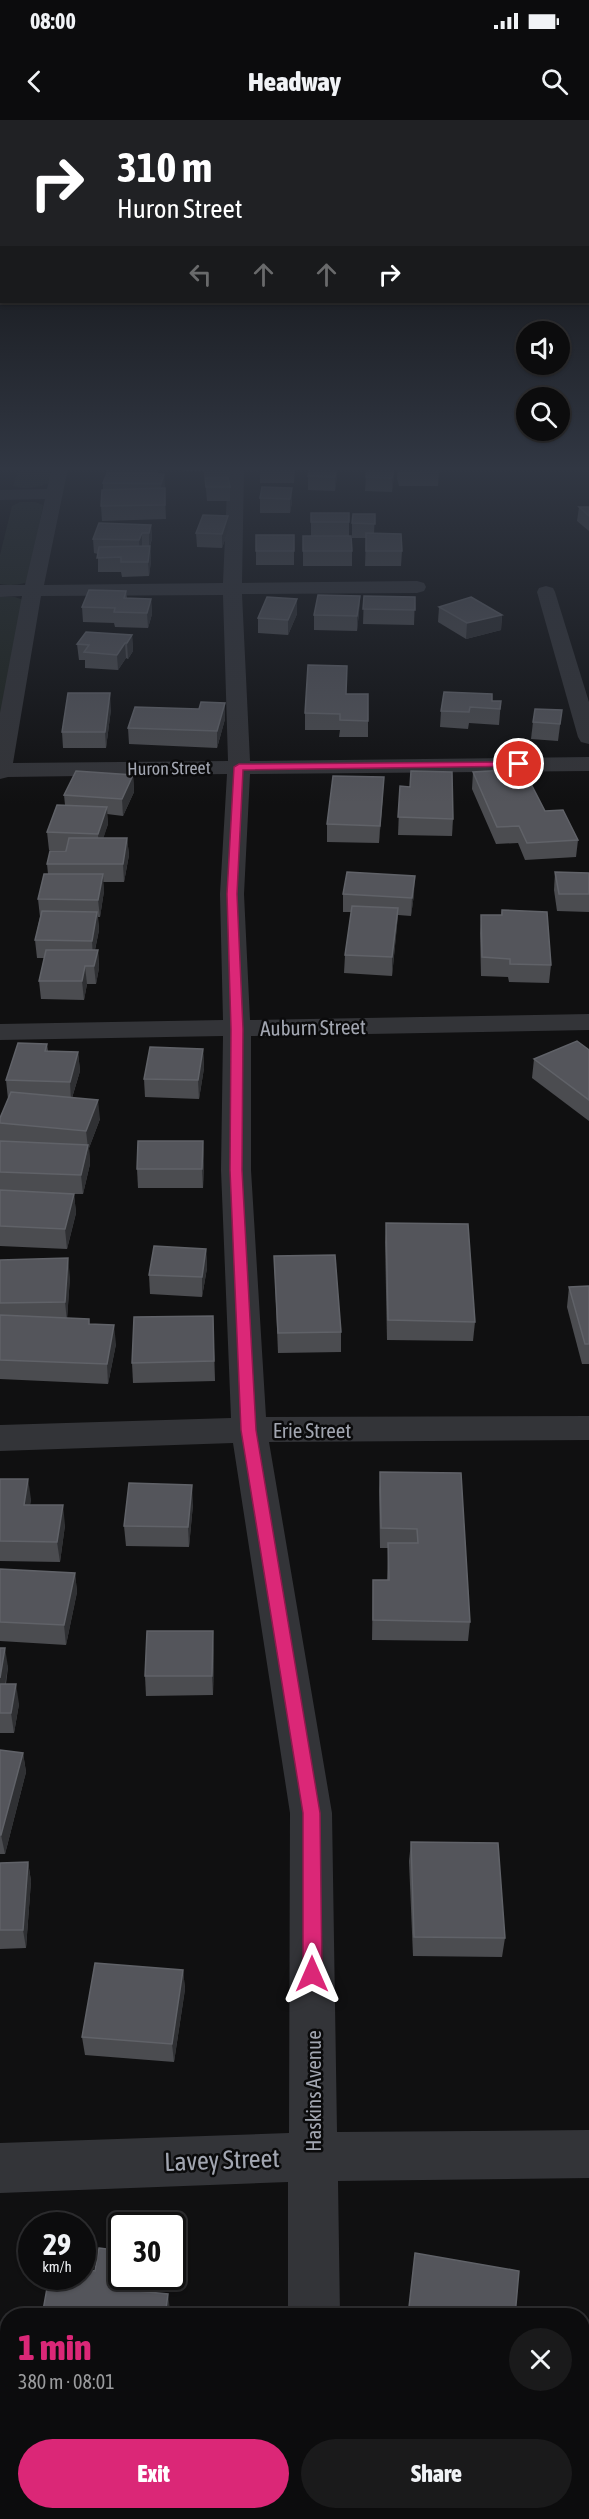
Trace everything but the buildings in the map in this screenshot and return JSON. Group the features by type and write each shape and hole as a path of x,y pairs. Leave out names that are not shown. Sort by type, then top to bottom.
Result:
{"street":[{"path":"0,770 35,580"},
{"name":"Haskins Avenue","path":"232,580 239,767 232,894 237,1029 236,1170 249,1430 311,1813 314,2308"},
{"path":"0,591 417,587"},
{"path":"546,592 589,737"},
{"name":"Huron Street","path":"0,770 589,764"},
{"name":"Auburn Street","path":"0,1032 589,1022"},
{"name":"Erie Street","path":"0,1438 249,1430 589,1428"},
{"name":"Lavey Street","path":"0,2168 314,2157 589,2154"}],"shaded area":[{"path":"0,580 28,580 14,585 0,584"},
{"path":"0,597 15,597 26,601 0,724"}],"route":[{"path":"312,1974 311,1813 249,1430 236,1170 237,1029 232,894 239,767 519,764"}]}
